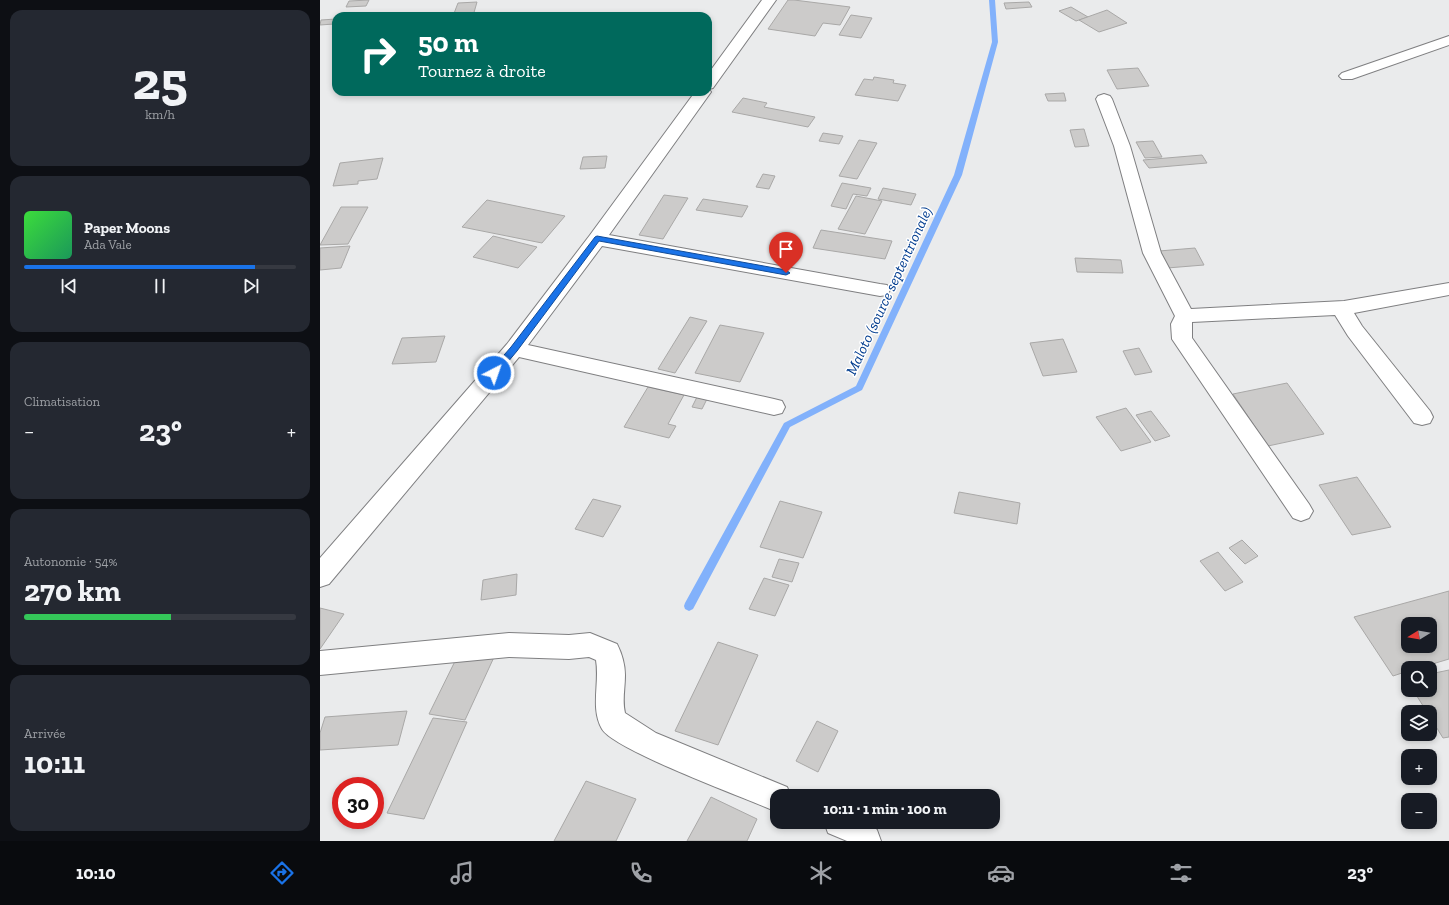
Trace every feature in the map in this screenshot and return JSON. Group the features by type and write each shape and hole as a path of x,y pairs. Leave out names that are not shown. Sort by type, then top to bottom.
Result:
{"street":[{"path":"712,79 769,0"},
{"path":"1347,76 1449,40"},
{"path":"320,576 514,349 597,239 700,96"},
{"path":"1104,99 1122,146 1152,253 1185,316"},
{"path":"597,239 880,290"},
{"path":"1185,316 1344,308 1449,289"},
{"path":"1344,308 1344,314 1355,331 1422,417"},
{"path":"1185,316 1181,324 1182,339 1301,511"},
{"path":"514,349 774,407"},
{"path":"320,663 502,645 569,647 590,645 608,653 612,674 609,701 613,721 646,743 770,794"},
{"path":"857,829 866,841"}],"building":[{"path":"369,0 366,6 346,7 349,1"},
{"path":"788,0 850,7 840,25 823,23 815,36 768,29"},
{"path":"477,2 474,12 455,12 458,3"},
{"path":"1029,2 1032,7 1006,9 1004,3"},
{"path":"1071,7 1088,17 1076,21 1059,11"},
{"path":"1107,10 1127,23 1099,32 1079,20"},
{"path":"851,15 872,18 861,38 839,35"},
{"path":"332,19 332,24 320,25 321,20"},
{"path":"1138,68 1149,86 1117,89 1107,70"},
{"path":"874,77 894,80 893,83 906,85 898,101 855,95 864,79 873,80"},
{"path":"1064,93 1066,101 1048,101 1045,94"},
{"path":"743,98 767,103 764,107 815,117 808,127 732,112"},
{"path":"1084,129 1089,146 1075,147 1070,130"},
{"path":"823,133 843,136 839,144 819,141"},
{"path":"859,140 877,143 857,179 839,176"},
{"path":"1153,141 1162,157 1145,158 1136,142"},
{"path":"1202,155 1207,163 1149,168 1143,160"},
{"path":"607,156 605,168 580,169 583,157"},
{"path":"383,158 377,179 358,181 358,184 333,186 340,163"},
{"path":"763,174 775,176 769,189 756,187"},
{"path":"842,183 871,188 867,196 853,194 846,209 831,206"},
{"path":"883,188 916,194 911,205 878,199"},
{"path":"664,195 688,198 663,239 639,235"},
{"path":"856,196 882,201 865,234 838,229"},
{"path":"703,199 748,206 742,217 696,210"},
{"path":"487,200 565,216 542,243 462,227"},
{"path":"341,207 368,207 348,244 320,245"},
{"path":"821,230 892,241 885,259 813,248"},
{"path":"493,236 537,247 518,268 473,257"},
{"path":"350,246 341,268 320,270 320,248"},
{"path":"1195,248 1204,265 1167,268 1159,251"},
{"path":"1075,258 1121,260 1123,273 1077,272"},
{"path":"690,317 707,321 675,373 658,369"},
{"path":"720,325 764,333 740,382 695,373"},
{"path":"445,336 436,362 392,364 402,338"},
{"path":"1063,339 1077,372 1043,376 1030,343"},
{"path":"1139,348 1152,372 1135,375 1123,351"},
{"path":"1287,383 1324,434 1268,446 1233,394"},
{"path":"648,387 684,395 668,424 676,426 669,438 624,427"},
{"path":"697,397 707,399 702,409 692,407"},
{"path":"1126,408 1151,442 1121,451 1096,417"},
{"path":"1151,411 1170,436 1155,441 1136,415"},
{"path":"1357,477 1391,527 1352,535 1319,485"},
{"path":"959,492 1020,503 1017,524 954,513"},
{"path":"593,499 621,506 603,537 575,529"},
{"path":"780,501 822,512 803,558 760,547"},
{"path":"1242,540 1258,556 1245,564 1229,548"},
{"path":"1218,552 1243,582 1225,591 1200,561"},
{"path":"779,559 799,563 792,582 772,577"},
{"path":"517,574 516,595 481,600 483,580"},
{"path":"764,578 789,585 775,616 749,609"},
{"path":"1449,591 1449,659 1437,663 1437,661 1401,661 1401,673 1393,676 1354,617"},
{"path":"320,608 344,614 320,649"},
{"path":"718,642 758,655 718,745 675,731"},
{"path":"461,649 495,655 465,720 429,714"},
{"path":"1449,670 1449,737 1443,738 1437,728 1437,705 1423,705 1417,697 1437,697 1437,673"},
{"path":"407,711 398,745 320,750 320,733 325,717"},
{"path":"433,718 467,722 424,819 387,813"},
{"path":"817,721 838,731 818,772 796,761"},
{"path":"586,781 636,799 616,841 554,841"},
{"path":"711,797 757,819 747,841 687,841"}],"waterway":[{"name":"Maloto (source septentrionale)","path":"689,606 787,425 859,388 958,175 995,42 992,0"}],"route":[{"path":"494,373 514,349 597,239 786,273"}]}
